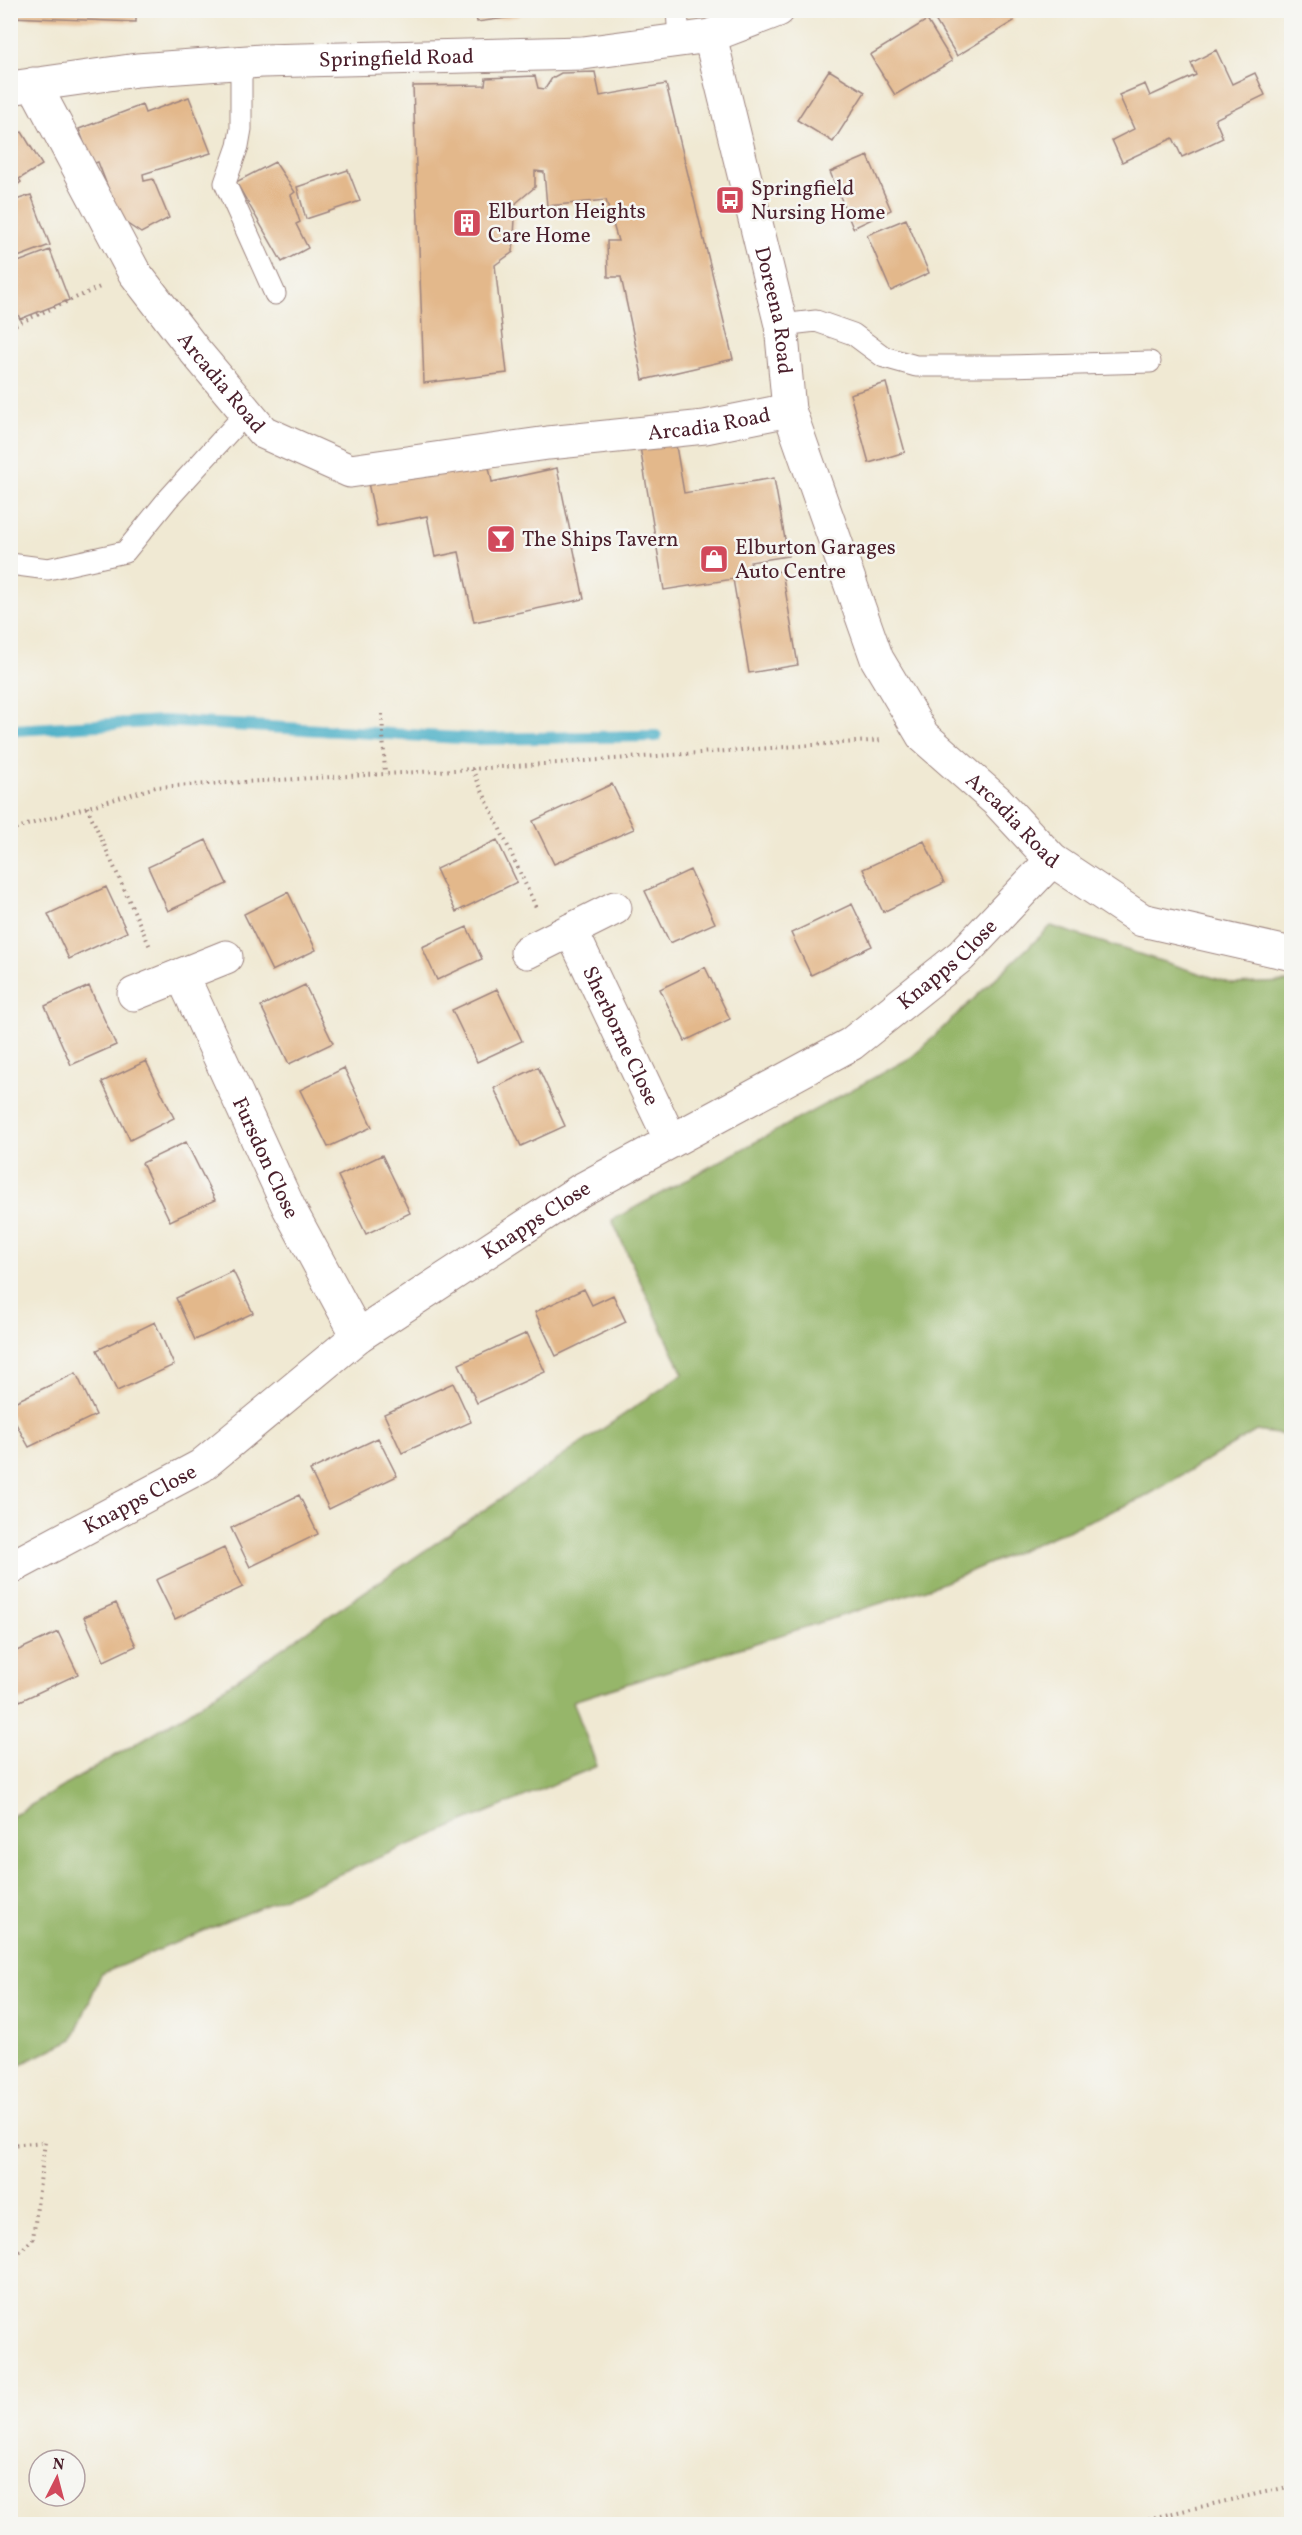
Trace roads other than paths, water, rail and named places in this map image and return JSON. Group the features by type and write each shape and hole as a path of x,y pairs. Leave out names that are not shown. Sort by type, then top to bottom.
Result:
{"street":[{"name":"Springfield Road","path":"22,86 137,70 241,62 583,53 778,10"},
{"name":"Doreena Road","path":"688,29 781,325 789,410"},
{"name":"Arcadia Road","path":"22,86 134,272 195,351 263,432 350,471 548,443 705,427 789,410 877,659 922,736 998,802 1052,860 1142,920 1292,954"},
{"name":"Knapps Close","path":"14,1558 201,1466 358,1336 581,1190 851,1044 962,956 1052,860"},
{"path":"527,952 615,908"},
{"name":"Sherborne Close","path":"571,930 671,1141"},
{"path":"134,994 226,957"},
{"name":"Fursdon Close","path":"182,975 289,1208 358,1336"}],"lane":[{"path":"241,62 242,129 225,183 275,294"},
{"path":"781,325 816,321 853,334 884,357 916,366 1150,362"},
{"path":"10,564 48,569 124,552 168,499 247,412"}],"waterway":[{"path":"15,730 163,721 478,739 656,736"}],"place":[{"name":"Springfield Nursing Home","path":"730,200"},
{"name":"Elburton Heights Care Home","path":"467,223"},
{"name":"The Ships Tavern","path":"501,539"},
{"name":"Elburton Garages Auto Centre","path":"714,559"}]}
